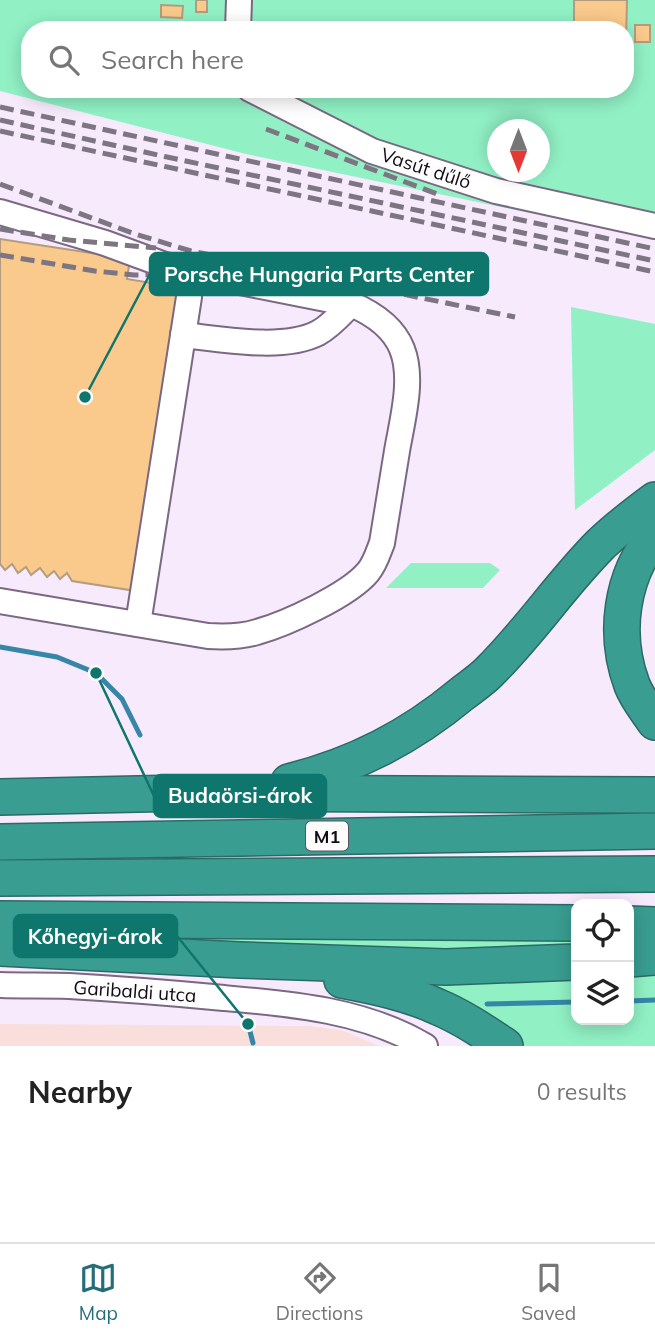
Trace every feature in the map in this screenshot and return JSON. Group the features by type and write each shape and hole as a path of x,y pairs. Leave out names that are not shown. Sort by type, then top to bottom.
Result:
{"highway":[{"path":"184,793 286,782 322,774 359,759 419,727 488,673 599,547 655,500"},
{"path":"655,535 631,576 622,621 623,643 633,686 655,722"},
{"path":"0,797 184,793 655,795"},
{"name":"M1","path":"0,842 655,831"},
{"name":"M1","path":"0,878 655,874"},
{"path":"0,919 571,923"},
{"path":"634,924 655,925"},
{"path":"0,948 446,967 571,962"},
{"path":"634,959 655,957"},
{"path":"240,960 377,986 458,1016 505,1046"}],"street":[{"path":"238,21 239,0"},
{"name":"Vasút dűlő","path":"268,98 372,151 496,191 655,226"},
{"path":"0,212 105,243 162,264 351,304 366,310 383,322 394,335 402,348 407,376 382,543 368,573 331,600 257,632 232,637 208,636 0,601"},
{"path":"138,624 189,297"},
{"path":"183,335 261,343 308,337 321,332 351,304"},
{"name":"Garibaldi utca","path":"2,986 68,986 311,1007 368,1021 410,1037 425,1046"}],"shaded area":[{"path":"0,1024 308,1026 341,1030 379,1046 0,1046"}],"green space":[{"path":"0,0 655,0 655,239 246,154 27,98 634,98 634,21 21,21 21,96 0,91"},
{"path":"571,307 655,324 655,450 575,510"},
{"path":"411,563 490,563 500,570 483,588 386,588"},
{"path":"0,929 571,937 571,958 402,960"},
{"path":"655,973 655,1046 521,1046 424,987 427,980 505,982 571,978 571,1025 634,1025 634,975"}],"building":[{"path":"196,0 207,0 207,12 196,12"},
{"path":"574,0 627,0 626,21 574,21"},
{"path":"161,5 183,6 182,18 161,17"},
{"path":"635,25 650,25 650,42 635,42"},
{"path":"0,239 130,259 127,279 188,289 136,591 72,581 67,573 60,579 54,571 47,577 40,568 31,575 26,567 18,573 12,564 5,570 0,564"}],"waterway":[{"path":"0,647 57,657 96,673 122,699 140,735"},
{"path":"634,1001 655,1000"},
{"path":"487,1004 571,1002"},
{"path":"247,1020 253,1043"}],"railway":[{"path":"0,107 655,249"},
{"path":"0,120 655,261"},
{"path":"266,129 437,194"},
{"path":"0,131 655,272"},
{"path":"0,184 135,234 191,251 515,317"},
{"path":"0,229 69,240 156,248"},
{"path":"0,255 134,275 278,277"}],"place":[{"name":"Porsche Hungaria Parts Center","path":"85,397"},
{"name":"Budaörsi-árok","path":"96,673"},
{"name":"Kőhegyi-árok","path":"248,1024"}]}
